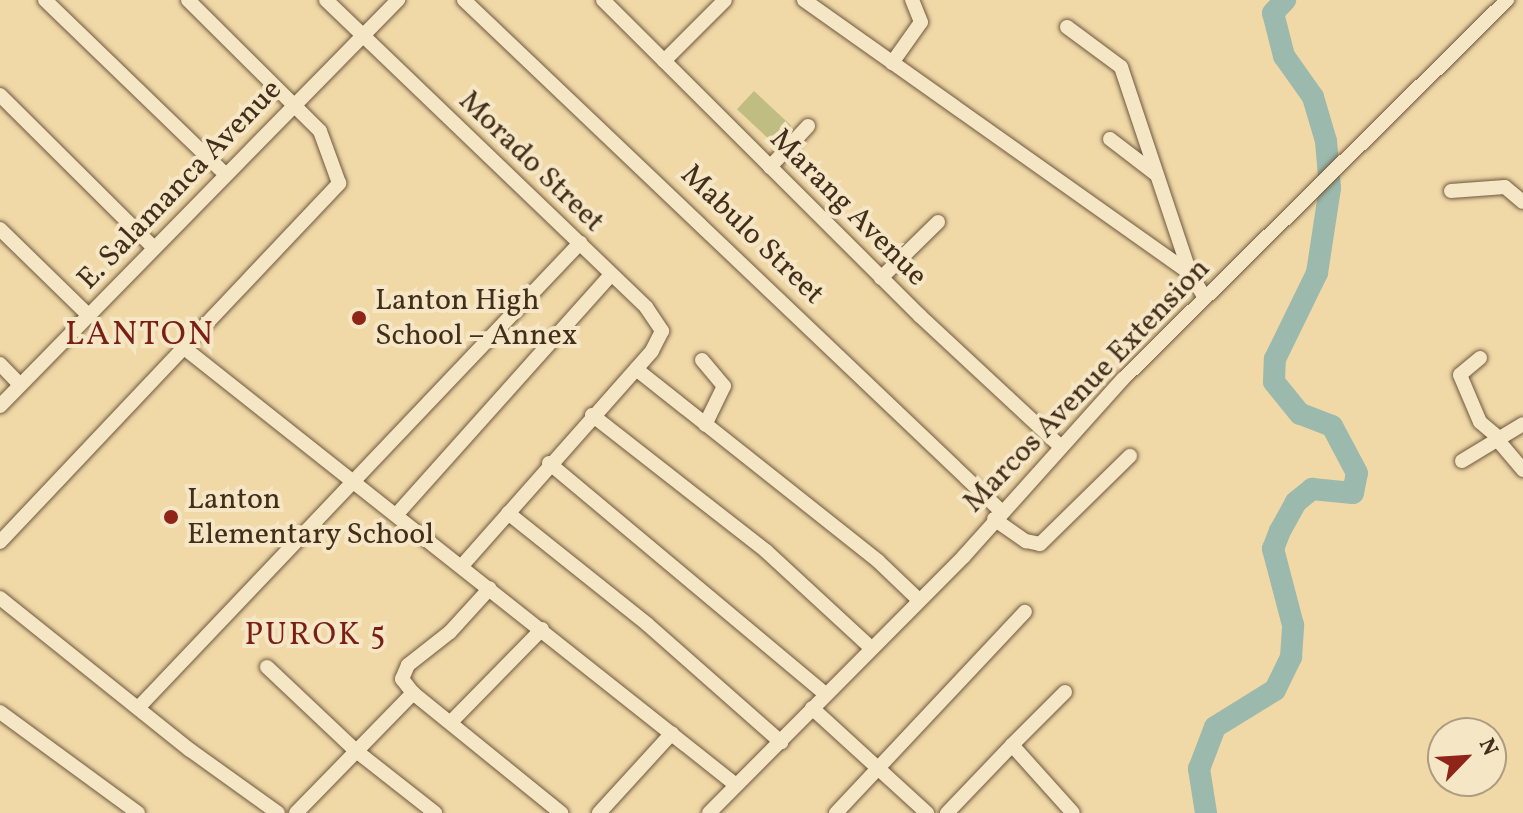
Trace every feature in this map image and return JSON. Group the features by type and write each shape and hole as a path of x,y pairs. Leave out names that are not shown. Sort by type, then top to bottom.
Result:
{"street":[{"path":"45,0 225,174"},
{"path":"0,542 337,187 339,177 325,154 323,134 188,0"},
{"name":"Morado Street","path":"326,0 653,314 662,331 636,369 549,463 462,566"},
{"name":"E. Salamanca Avenue","path":"0,406 293,103 364,38 398,0"},
{"name":"Mabulo Street","path":"464,0 1026,541 1040,544 1130,456"},
{"name":"Marang Avenue","path":"603,0 881,278 1061,447"},
{"path":"664,61 725,0"},
{"path":"804,0 1190,273"},
{"path":"892,63 921,22 912,0"},
{"name":"Marcos Avenue Extension","path":"709,813 919,600 1205,298 1507,0"},
{"path":"1067,27 1121,67 1190,273 1205,298"},
{"path":"0,95 153,247"},
{"path":"770,167 808,126"},
{"path":"1110,139 1157,175"},
{"path":"1451,191 1505,187 1523,202"},
{"path":"881,278 938,222"},
{"path":"0,229 89,316"},
{"path":"138,708 580,243"},
{"path":"397,514 610,276"},
{"path":"183,347 736,785"},
{"path":"1480,358 1460,375 1483,427 1497,438 1523,470"},
{"path":"702,360 724,386 705,425"},
{"path":"0,364 20,385"},
{"path":"636,369 878,561 919,600"},
{"path":"592,415 766,551 871,648"},
{"path":"1462,461 1523,424"},
{"path":"549,463 825,694"},
{"path":"508,513 647,624 781,742"},
{"path":"490,588 450,632 404,671 404,683 561,813"},
{"path":"0,598 138,708 278,813"},
{"path":"836,813 880,771 1025,612"},
{"path":"451,722 542,629"},
{"path":"267,667 355,750 435,813"},
{"path":"947,813 1065,692"},
{"path":"296,813 413,693"},
{"path":"812,708 927,813"},
{"path":"0,712 138,813"},
{"path":"599,813 672,733"},
{"path":"1012,745 1073,813"}],"shaded area":[{"path":"754,91 791,126 774,144 737,109"}],"waterway":[{"path":"1206,813 1199,769 1215,727 1275,690 1291,657 1293,625 1273,549 1280,531 1296,502 1312,489 1353,493 1357,473 1332,426 1300,414 1274,382 1275,359 1317,273 1330,188 1326,141 1313,97 1284,56 1273,13 1285,0"}],"place":[{"name":"Lanton High School – Annex","path":"359,318"},
{"name":"Lanton Elementary School","path":"171,517"}],"district":[{"name":"LANTON","path":"140,336"},
{"name":"PUROK 5","path":"316,636"}]}
